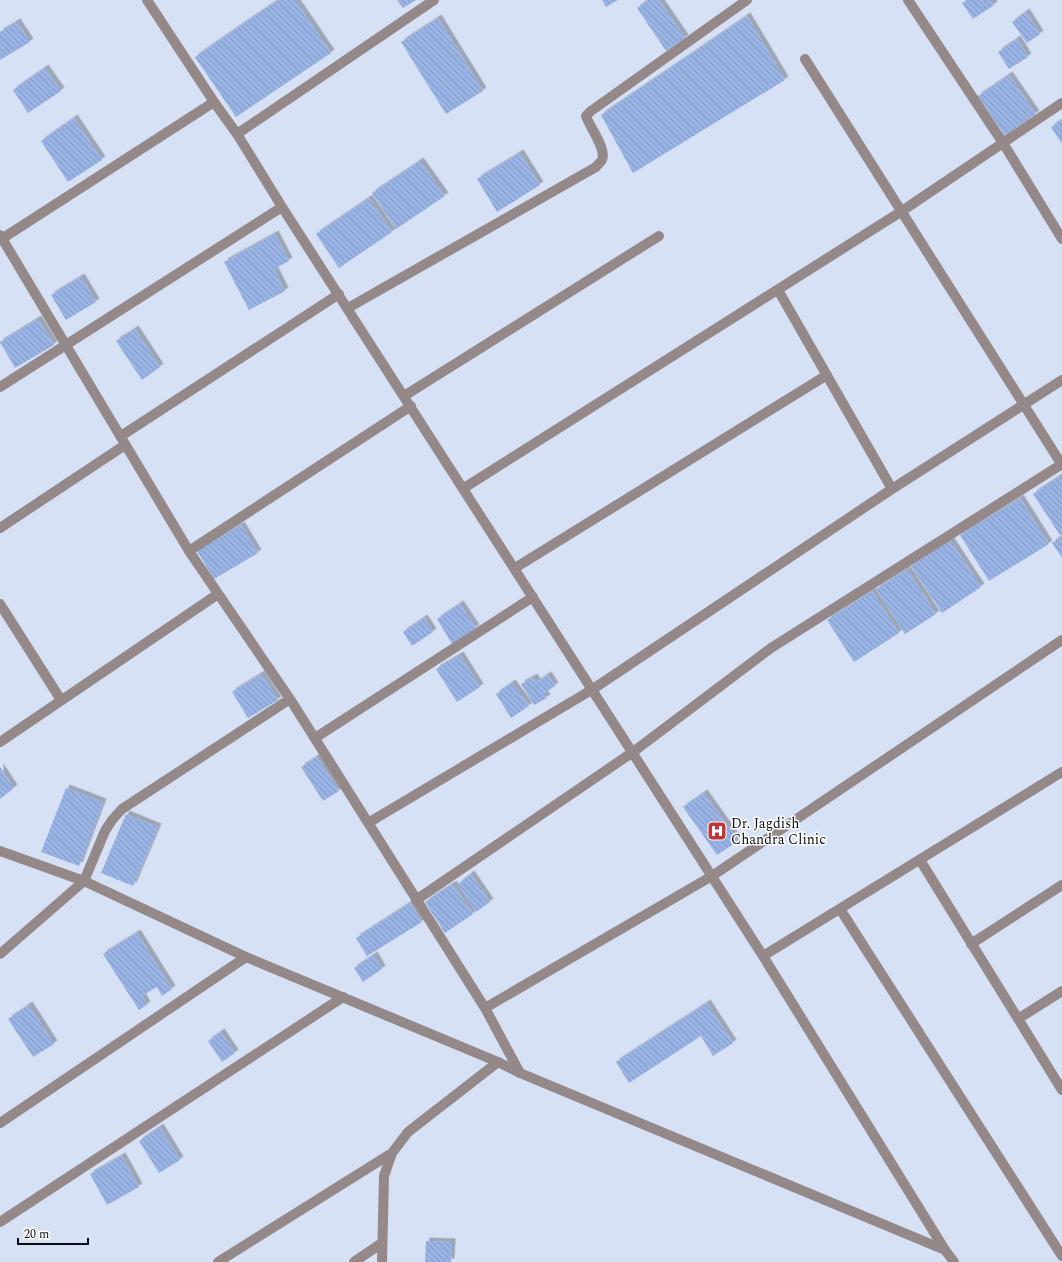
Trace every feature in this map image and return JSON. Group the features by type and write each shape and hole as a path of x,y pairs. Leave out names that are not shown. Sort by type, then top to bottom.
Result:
{"street":[{"path":"147,0 214,102 237,134 282,207 534,597 763,956 945,1250 954,1262"},
{"path":"237,134 434,0"},
{"path":"348,308 596,167 602,160 603,149 586,116 747,0"},
{"path":"908,0 1003,143 1062,239"},
{"path":"416,900 633,752 771,648 1062,464 805,59"},
{"path":"214,102 1,237 189,551 315,738 485,1008 520,1073"},
{"path":"464,488 902,211 1062,103"},
{"path":"0,387 65,344 282,207"},
{"path":"404,396 659,236"},
{"path":"778,290 892,489"},
{"path":"0,528 123,441 339,294"},
{"path":"515,568 826,375"},
{"path":"368,824 593,690 892,489 1062,380"},
{"path":"189,551 411,406"},
{"path":"0,742 218,594"},
{"path":"315,738 534,597"},
{"path":"0,604 3,615 61,700"},
{"path":"485,1008 712,876 1062,640"},
{"path":"0,954 84,881 105,831 122,809 290,699"},
{"path":"763,956 1062,772"},
{"path":"0,851 84,881 246,956 498,1062 520,1073 945,1250"},
{"path":"920,860 1062,1090"},
{"path":"971,944 1062,885"},
{"path":"840,909 1062,1256"},
{"path":"0,1122 246,956"},
{"path":"1018,1019 1062,991"},
{"path":"0,1222 343,997"},
{"path":"218,1262 392,1152 408,1132 498,1062"},
{"path":"382,1262 384,1176 392,1152"},
{"path":"354,1262 382,1243"}],"building":[{"path":"278,0 295,0 331,53 236,117 195,57"},
{"path":"397,0 416,0 403,8"},
{"path":"602,0 618,0 606,7"},
{"path":"648,0 659,0 685,38 666,51 637,8"},
{"path":"967,0 991,0 994,5 973,19 962,3"},
{"path":"1026,12 1040,34 1027,43 1012,22"},
{"path":"747,16 785,80 633,173 601,115"},
{"path":"438,18 483,91 446,114 401,42"},
{"path":"17,22 30,42 0,60 0,32"},
{"path":"1017,39 1028,57 1009,69 998,52"},
{"path":"45,68 61,91 28,113 13,90"},
{"path":"1009,75 1036,114 1005,136 978,96"},
{"path":"74,118 102,160 68,182 41,141"},
{"path":"1062,120 1062,144 1051,127"},
{"path":"520,153 540,185 497,212 477,179"},
{"path":"420,161 445,196 396,229 372,193"},
{"path":"369,198 392,232 339,268 316,234"},
{"path":"275,234 289,261 274,269 285,291 249,310 224,262"},
{"path":"81,277 96,302 66,320 51,295"},
{"path":"38,319 54,345 15,368 0,342"},
{"path":"135,329 160,367 142,380 116,341"},
{"path":"1060,476 1062,480 1062,534 1060,535 1033,494"},
{"path":"1020,498 1049,544 989,581 960,535"},
{"path":"241,525 258,553 214,579 197,551"},
{"path":"1062,536 1062,558 1052,543"},
{"path":"950,540 981,587 942,613 911,566"},
{"path":"907,569 936,614 905,634 876,589"},
{"path":"872,591 899,633 854,662 827,620"},
{"path":"460,604 476,628 452,644 437,619"},
{"path":"424,618 433,632 412,646 403,632"},
{"path":"460,655 480,687 457,702 436,669"},
{"path":"261,674 278,700 248,718 232,692"},
{"path":"548,675 555,686 544,693 547,698 534,705 521,684 534,677 537,682"},
{"path":"512,683 529,706 511,718 496,694"},
{"path":"317,757 339,791 323,801 301,767"},
{"path":"0,767 14,788 0,799"},
{"path":"66,788 103,802 79,866 41,852"},
{"path":"704,793 738,841 717,855 683,807"},
{"path":"126,814 158,827 133,886 101,873"},
{"path":"471,874 490,902 476,912 458,884"},
{"path":"453,884 473,914 445,933 425,902"},
{"path":"410,903 422,922 367,956 356,938"},
{"path":"137,933 172,989 162,996 157,987 142,996 147,1005 139,1010 103,954"},
{"path":"374,955 382,969 363,982 354,968"},
{"path":"707,1003 733,1043 713,1056 701,1036 629,1083 616,1062"},
{"path":"29,1005 54,1044 33,1057 8,1019"},
{"path":"221,1032 235,1053 222,1062 208,1041"},
{"path":"160,1127 180,1160 159,1173 139,1141"},
{"path":"122,1156 139,1187 107,1205 90,1174"},
{"path":"426,1241 452,1242 451,1262 425,1262"}],"place":[{"name":"Dr. Jagdish Chandra Clinic","path":"717,831"}]}
